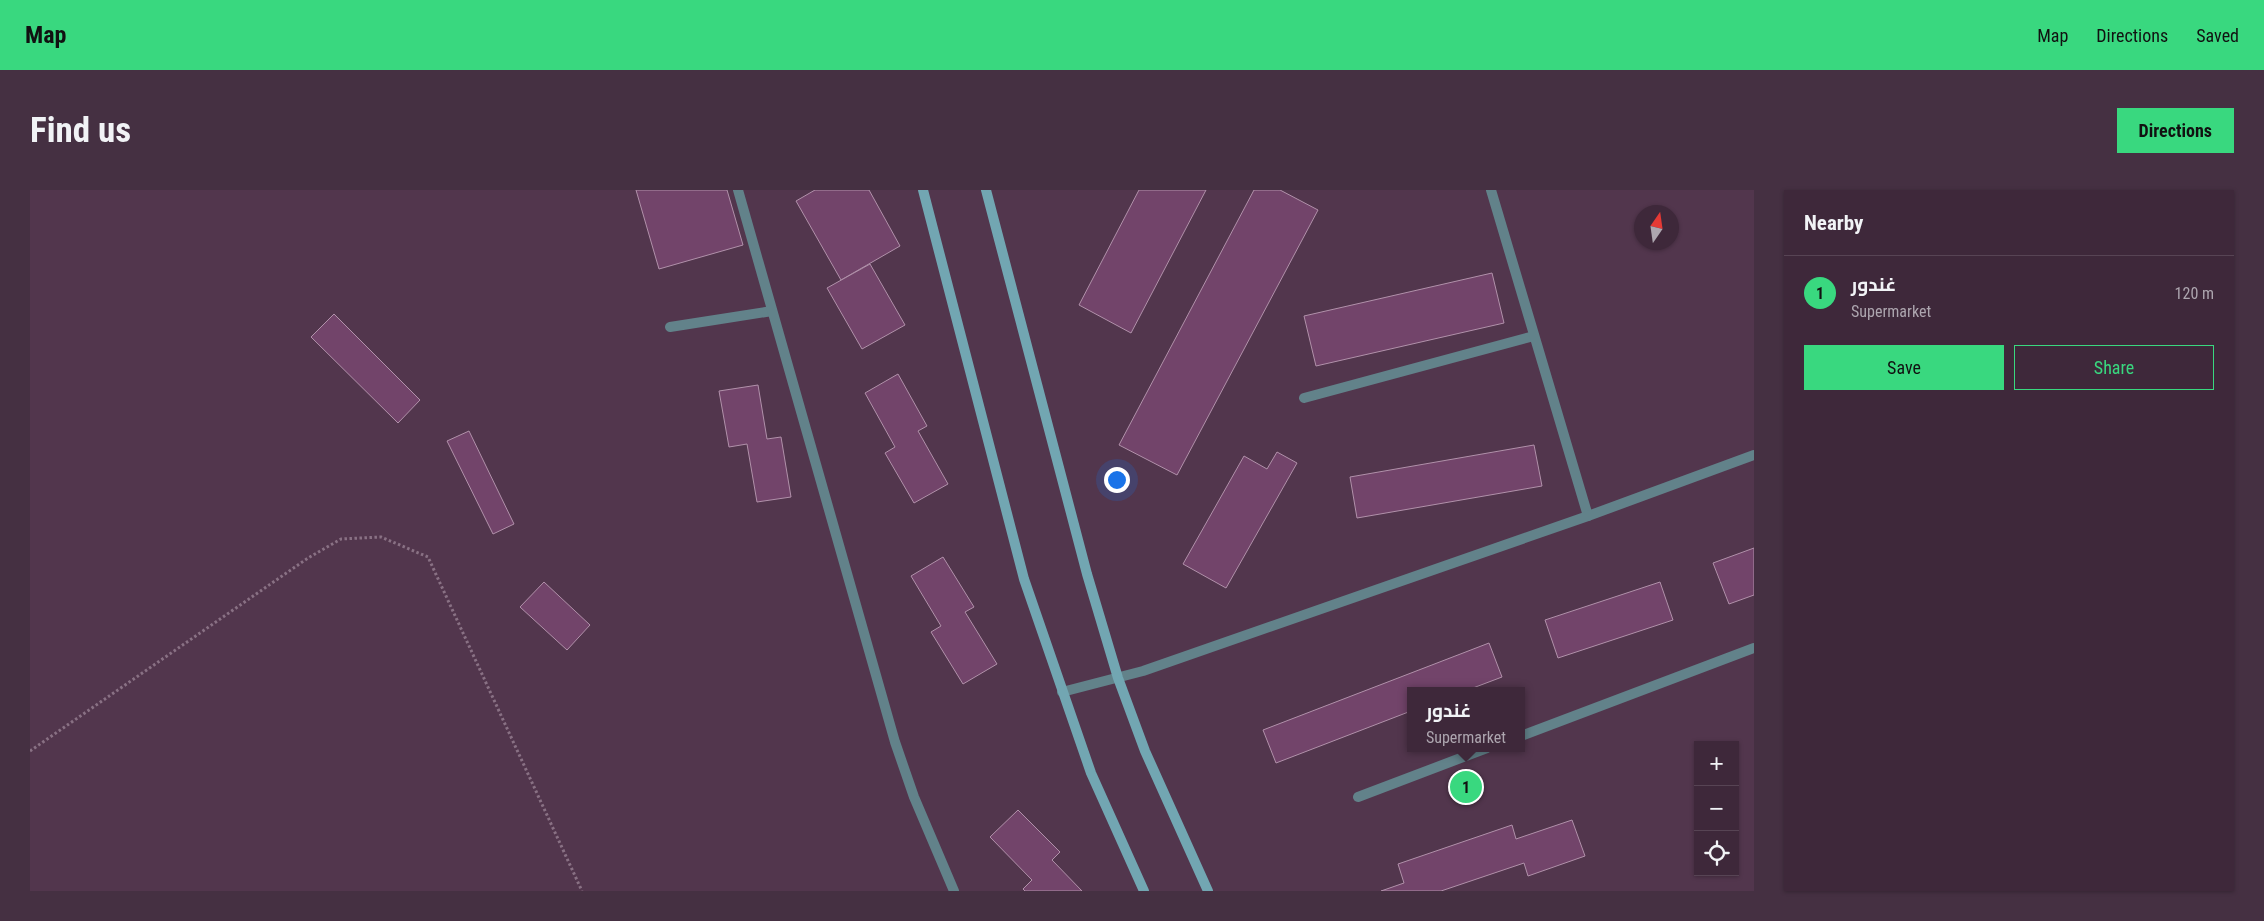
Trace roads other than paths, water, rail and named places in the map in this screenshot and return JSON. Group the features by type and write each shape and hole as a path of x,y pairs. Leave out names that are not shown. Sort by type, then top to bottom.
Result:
{"main road":[{"path":"923,190 1024,579 1091,773 1144,891"},
{"path":"986,190 1087,574 1118,678 1145,751 1208,891"}],"street":[{"path":"738,190 895,742 917,806 954,891"},
{"path":"1491,190 1588,516"},
{"path":"670,327 772,311"},
{"path":"1304,398 1534,336"},
{"path":"1062,692 1118,678 1588,516 1754,455"},
{"path":"1525,734 1754,648"},
{"path":"1358,797 1476,752"}],"place":[{"name":"غندور","path":"1466,787"}]}
